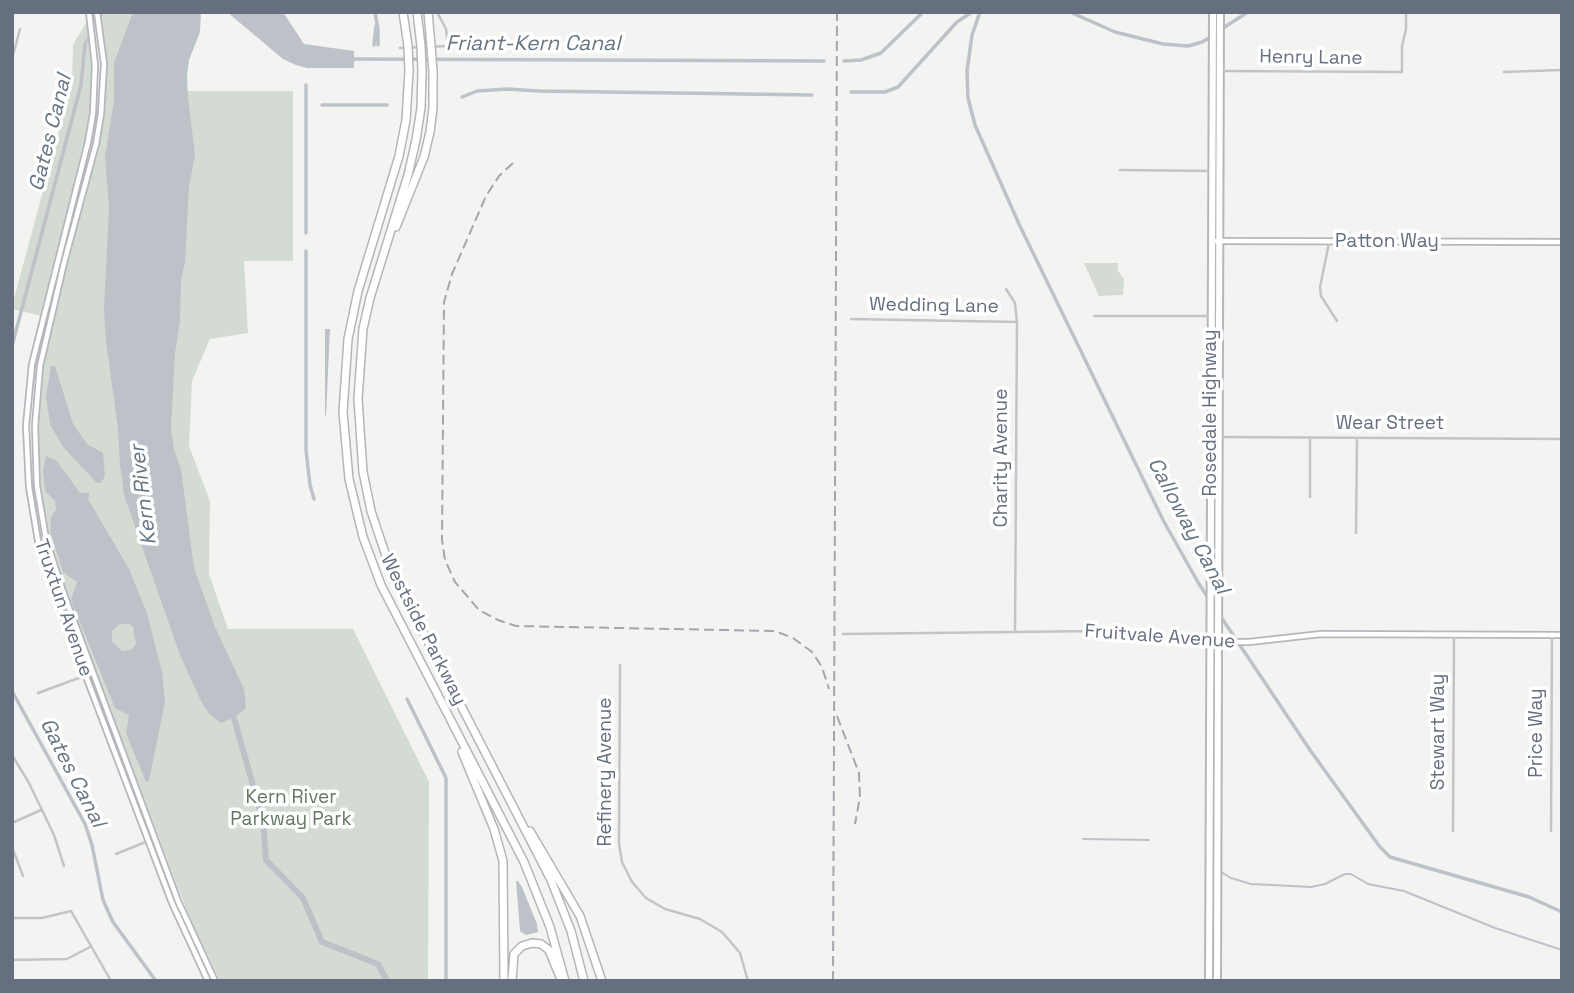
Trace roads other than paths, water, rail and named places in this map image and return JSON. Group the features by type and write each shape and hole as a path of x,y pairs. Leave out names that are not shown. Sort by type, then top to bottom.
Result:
{"highway":[{"name":"Westside Parkway","path":"401,12 406,26 404,47 409,71 408,108 399,156 358,291 348,339 344,434 355,505 371,560 392,609 532,881 550,927 563,981"},
{"name":"Westside Parkway","path":"417,12 422,96 416,140 363,330 358,376 360,450 379,541 401,594 551,880 586,981"},
{"path":"380,263 424,157 433,108 428,12"},
{"path":"443,706 492,823 502,854 504,981"},
{"path":"510,801 575,907 588,936 602,981"},
{"path":"512,981 515,952 532,943 543,945 549,950 563,981"}],"main road":[{"name":"Truxtun Avenue","path":"89,12 95,65 91,127 35,349 27,407 29,487 42,556 148,841 177,915 208,981"},
{"name":"Truxtun Avenue","path":"97,12 104,64 99,128 43,351 34,426 37,486 46,539 57,575 160,854 215,981"},
{"name":"Rosedale Highway","path":"1209,981 1218,487 1214,439 1215,400 1211,389 1215,318 1215,285 1212,279 1215,241 1212,170 1216,42 1213,12"},
{"name":"Rosedale Highway","path":"1215,28 1220,12"},
{"name":"Rosedale Highway","path":"1216,71 1217,105 1220,112 1215,241 1218,359 1210,613 1214,642 1217,981"},
{"name":"Patton Way","path":"1215,241 1562,242"},
{"name":"Fruitvale Avenue","path":"1214,642 1244,642 1321,634 1562,635"},
{"path":"86,655 87,675 102,699"},
{"path":"148,841 160,854"}],"street":[{"path":"404,47 448,46 448,35 437,12"},
{"name":"Henry Lane","path":"1216,71 1402,72 1406,12"},
{"path":"12,59 20,29"},
{"path":"1504,72 1562,70"},
{"path":"1120,170 1212,170"},
{"path":"1329,242 1320,287 1321,296 1337,321"},
{"name":"Charity Avenue","path":"1006,289 1015,303 1017,322 1015,631"},
{"path":"1094,316 1215,318"},
{"name":"Wedding Lane","path":"851,319 1017,322"},
{"path":"1310,438 1310,497"},
{"path":"1356,533 1357,438"},
{"name":"Wear Street","path":"1214,439 1562,439"},
{"name":"Fruitvale Avenue","path":"843,634 1097,631 1169,641 1214,642"},
{"name":"Stewart Way","path":"1453,831 1454,635"},
{"name":"Price Way","path":"1551,831 1552,635"},
{"name":"Refinery Avenue","path":"620,665 619,844 622,862 632,882 646,898 665,909 700,919 722,932 740,953 748,981"},
{"path":"38,693 87,675"},
{"path":"12,755 42,809 58,844 64,866"},
{"path":"12,823 42,809"},
{"path":"116,854 148,841"},
{"path":"12,847 23,876"},
{"path":"12,918 48,917 69,910 74,914 111,981"},
{"path":"12,960 66,959 90,947"}],"water":[{"path":"133,12 201,12 200,32 189,60 187,75 195,155 189,187 171,428 174,450 181,469 194,568 215,627 244,689 246,708 221,723 210,715 201,701 180,655 124,495 120,464 104,310 109,206 105,157 114,101 114,63"},
{"path":"227,12 283,12 304,44 354,51 354,68 307,68 296,65 283,59"},
{"path":"325,329 330,329 326,417 325,414"},
{"path":"51,366 55,366 73,424 87,444 103,453 105,476 101,483 97,483 63,447 50,424 46,396"},
{"path":"46,456 56,460 80,493 90,493 88,499 129,569 147,613 162,672 165,702 149,781 146,782 126,733 129,715 115,708 71,600 77,582 63,572 50,531 51,518 56,509 55,501 45,491 43,470","holes":["120,624 130,624 136,644 131,650 122,651 112,642 112,631"]},
{"path":"516,881 522,887 538,932 526,935 520,931"}],"waterway":[{"name":"Gates Canal","path":"99,19 103,12"},
{"path":"375,12 378,45"},
{"name":"Friant-Kern Canal","path":"844,61 861,60 881,53 923,12"},
{"path":"851,92 885,92 898,87 957,22 972,12"},
{"name":"Calloway Canal","path":"980,12 972,35 967,71 968,98 975,125 1019,224 1163,520 1199,584 1310,750 1390,857 1529,897 1562,912"},
{"name":"Calloway Canal","path":"1070,12 1115,32 1163,44 1188,46 1211,37"},
{"name":"Calloway Canal","path":"1220,30 1248,12"},
{"path":"374,45 376,26"},
{"name":"Gates Canal","path":"85,44 89,36"},
{"name":"Gates Canal","path":"12,346 81,85 85,44"},
{"name":"Friant-Kern Canal","path":"352,59 824,61"},
{"path":"306,85 306,233"},
{"path":"462,97 477,91 507,89 812,95"},
{"path":"322,105 387,105"},
{"path":"306,251 306,450 314,499"},
{"name":"Gates Canal","path":"12,527 12,546"},
{"name":"Gates Canal","path":"12,691 85,824 103,900 113,922 156,981"},
{"path":"407,699 446,778 446,981"},
{"name":"Kern River","path":"232,711 263,821 266,860 303,898 322,942 378,964 387,981"},
{"path":"1083,839 1149,840"},
{"path":"1221,872 1251,884 1311,887 1351,874 1368,884 1404,891 1495,928 1562,950"}],"railway":[{"path":"833,981 837,12"},
{"path":"513,163 499,176 486,196 452,274 444,302 442,540 445,560 455,582 479,610 516,626 775,631 793,638 812,652 822,667 829,689"},
{"path":"837,716 859,773 860,797 855,824"}],"park label":[{"name":"Kern River Parkway Park","path":"291,809"}]}
